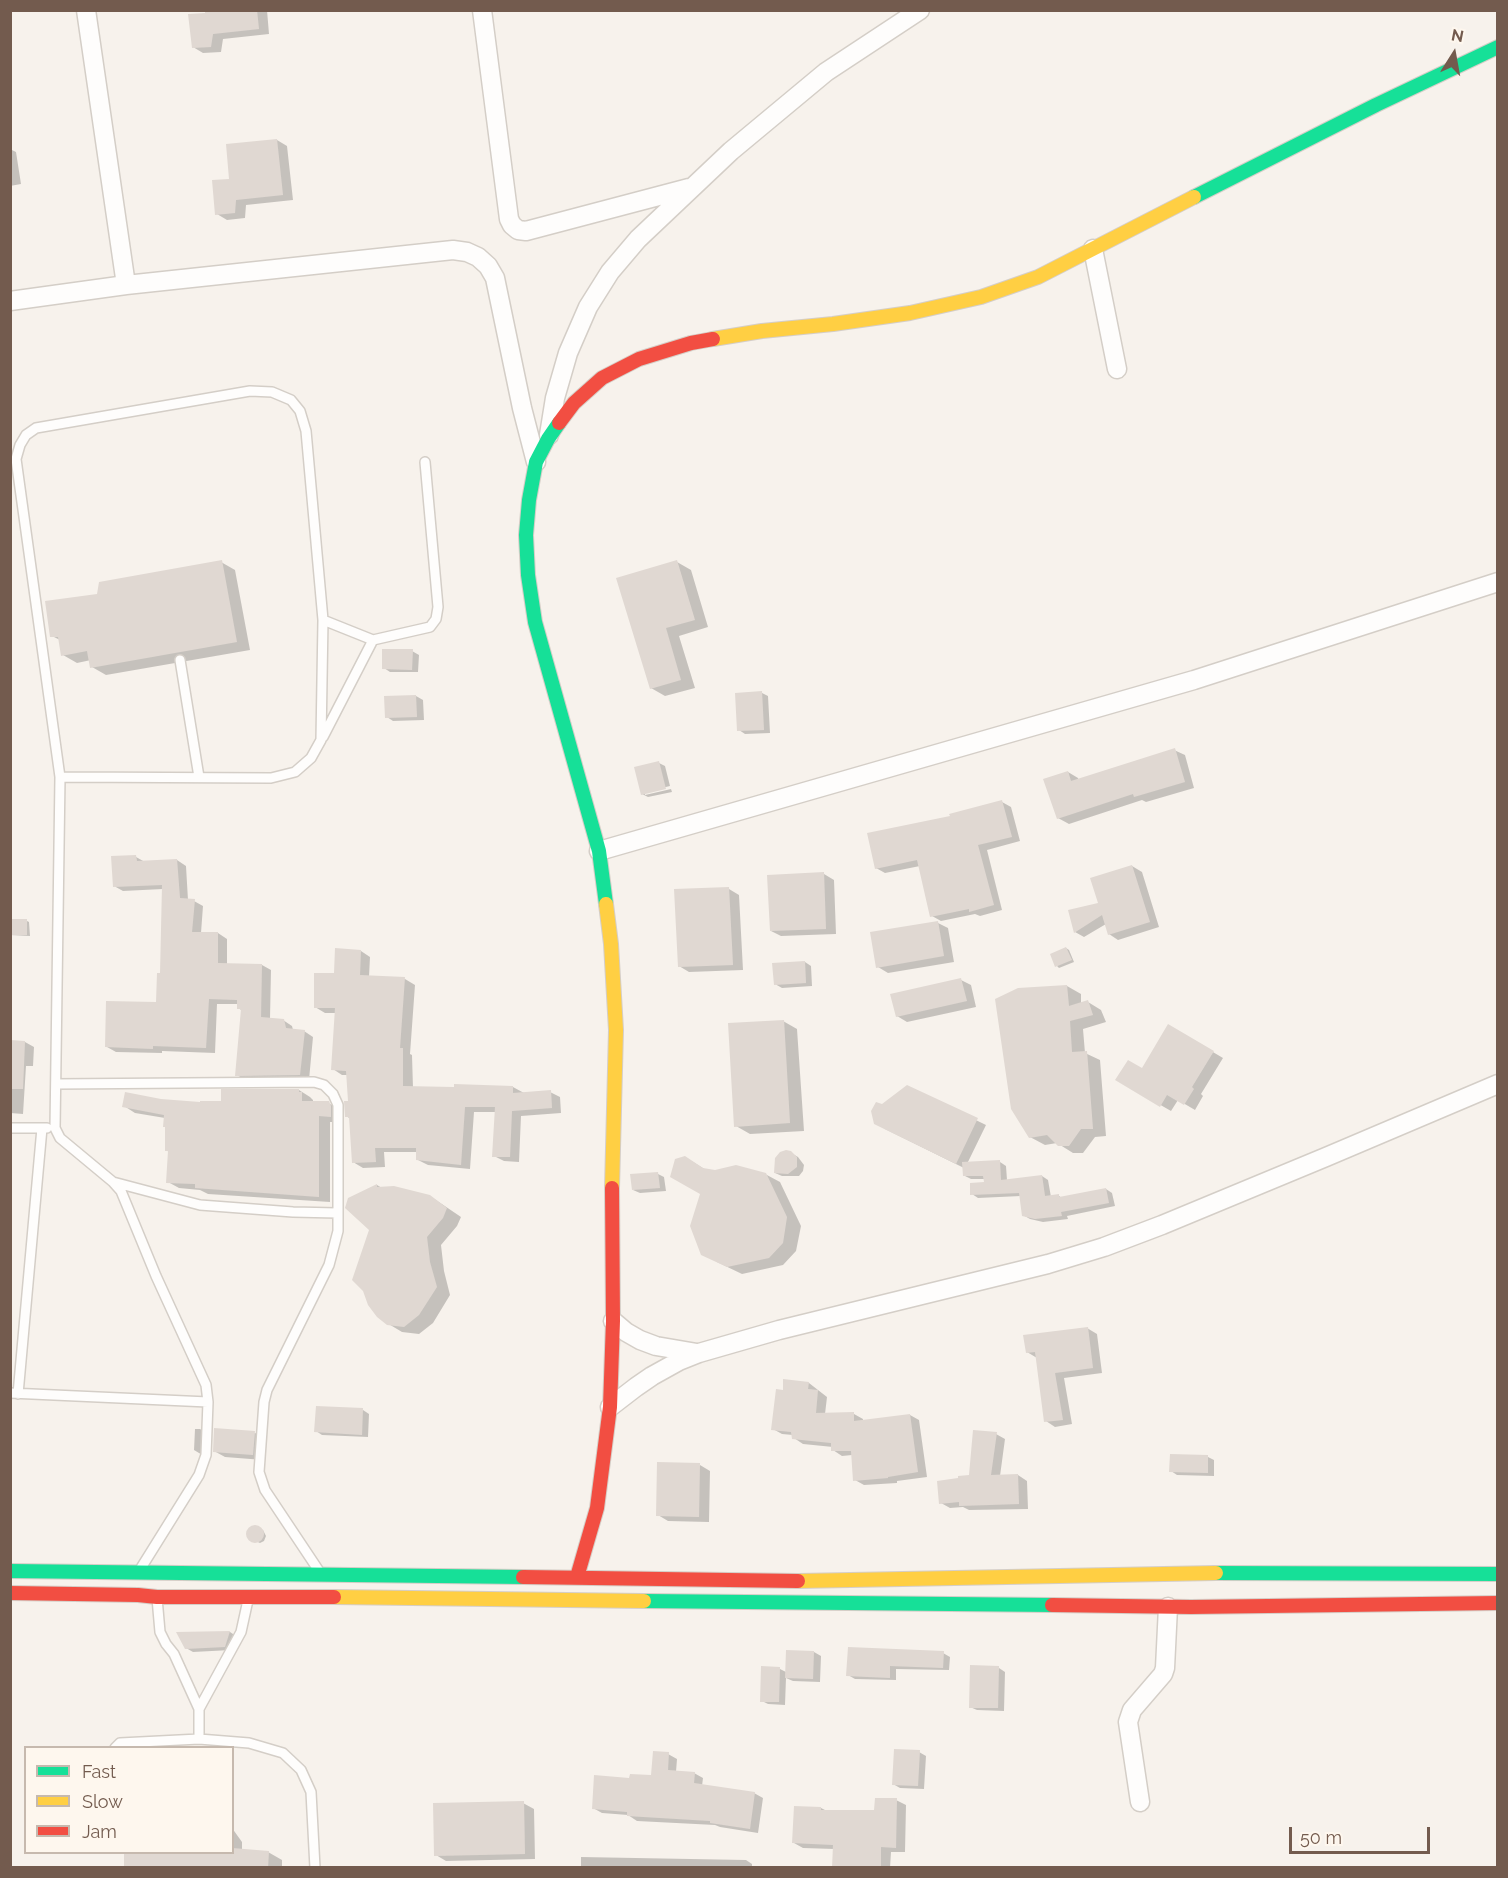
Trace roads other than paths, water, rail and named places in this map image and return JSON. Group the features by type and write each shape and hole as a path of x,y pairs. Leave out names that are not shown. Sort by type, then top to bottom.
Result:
{"main road":[{"path":"577,1577 597,1508 610,1407 616,1030 611,944 599,851 535,622 528,575 526,535 536,462 548,439 574,403 602,378 639,359 691,343 762,331 910,313 981,297 1038,277 1376,105 1497,47"},
{"path":"10,1571 801,1581 1191,1573 1497,1574"},
{"path":"10,1593 157,1597 1168,1607 1497,1603"}],"street":[{"path":"86,10 126,285"},
{"path":"482,10 509,219 512,225 518,230 526,231 691,187"},
{"path":"548,439 555,398 568,353 588,308 610,272 638,239 731,151 826,72 920,10"},
{"path":"1093,249 1116,369"},
{"path":"10,301 126,285 453,250 467,252 478,257 488,266 495,278 522,408 536,462"},
{"path":"599,851 1194,680 1497,582"},
{"path":"610,1407 652,1376 699,1353 779,1330 1048,1264 1104,1247 1326,1157 1497,1084"},
{"path":"613,1322 640,1340 656,1346 699,1353"},
{"path":"1140,1802 1128,1722 1132,1710 1163,1674 1166,1660 1168,1607"}],"lane":[{"path":"138,1574 199,1475 207,1455 208,1402 206,1385 121,1191 60,1138 56,1128 60,777 16,459 26,435 36,428 249,391 272,392 291,400 300,411 306,431 322,620 321,740"},
{"path":"322,620 373,640 430,627 436,619 438,607 425,462"},
{"path":"60,777 271,778 295,772 311,758 373,640"},
{"path":"180,660 199,777"},
{"path":"56,1084 314,1082 324,1085 333,1094 338,1105 338,1231 329,1265 266,1396 259,1472 265,1490 322,1574 321,1597"},
{"path":"10,1128 56,1128"},
{"path":"42,1128 14,1394 208,1402"},
{"path":"113,1182 200,1205 338,1213"},
{"path":"157,1597 160,1632 174,1654 199,1709 199,1739"},
{"path":"199,1709 241,1632 249,1597"},
{"path":"117,1746 120,1743 199,1739 249,1743 283,1753 301,1770 311,1792 315,1868"}]}
